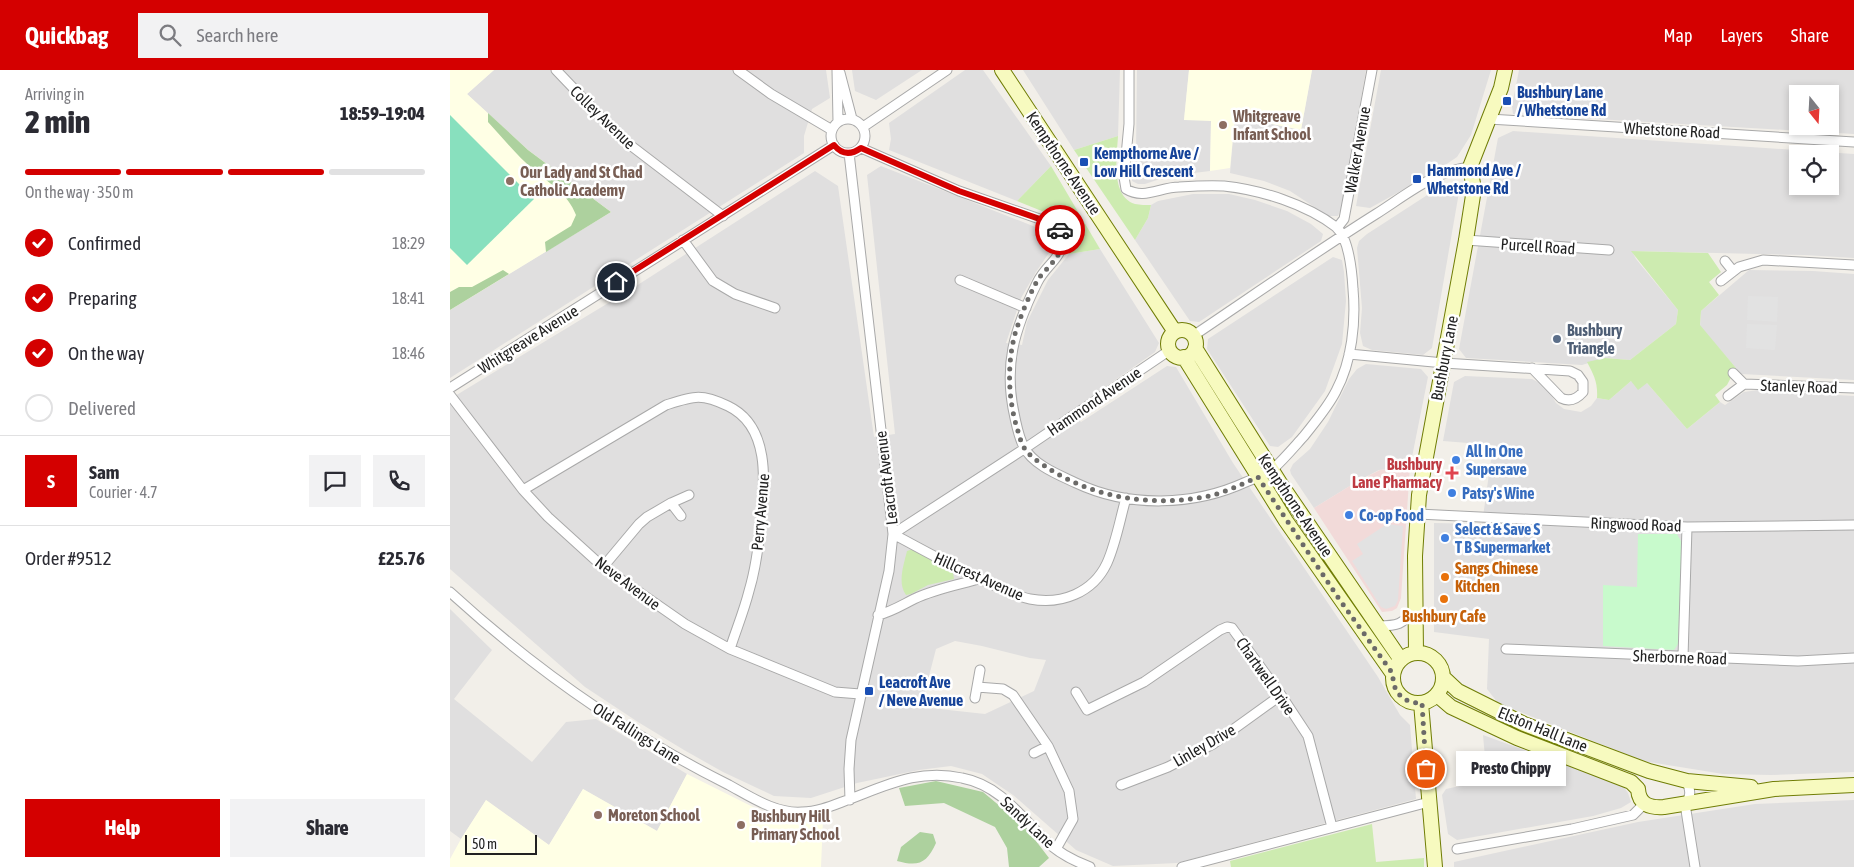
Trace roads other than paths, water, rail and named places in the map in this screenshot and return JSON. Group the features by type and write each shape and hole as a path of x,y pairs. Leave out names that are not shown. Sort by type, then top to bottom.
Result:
{"street":[{"name":"Colley Avenue","path":"556,70 620,138 723,216"},
{"path":"738,70 771,94 832,130"},
{"path":"838,70 838,122"},
{"path":"838,70 852,119"},
{"path":"863,127 947,70"},
{"name":"Kempthorne Avenue","path":"1002,70 1175,332"},
{"path":"861,148 959,191 1059,227 1064,242 1061,251 1038,280 1016,332 1011,353 1009,381 1012,407 1024,449 1037,461 1059,475 1086,488 1126,498 1167,501 1208,496 1229,490 1272,470 1325,409 1337,390 1349,354 1355,309 1351,268 1340,232 1298,205 1245,190 1223,186 1175,187 1140,194 1126,189 1124,182 1129,124 1129,70"},
{"name":"Walker Avenue","path":"1340,232 1372,70"},
{"name":"Bushbury Lane","path":"1416,653 1415,556 1418,514 1428,443 1474,189 1470,167 1501,88 1505,70"},
{"path":"852,119 863,127 865,140 861,148 849,153 840,151 834,145 831,138 832,130 838,122 852,119"},
{"name":"Whetstone Road","path":"1489,119 1854,142"},
{"name":"Whitgreave Avenue","path":"450,388 834,145"},
{"name":"Leacroft Avenue","path":"849,153 893,534 889,571 851,740 849,769 850,800"},
{"path":"1191,347 1184,330 1175,332 1169,338 1168,345 1170,350 1177,357 1191,347 1340,232 1420,185 1443,174 1470,167"},
{"path":"682,240 713,281 734,294 775,308"},
{"name":"Purcell Road","path":"1466,240 1609,250"},
{"path":"1721,281 1739,267 1763,260 1854,265"},
{"path":"1725,261 1733,271"},
{"path":"960,280 1026,308"},
{"name":"Kempthorne Avenue","path":"1191,347 1401,660"},
{"name":"Kempthorne Avenue","path":"1191,347 1258,477 1332,589 1393,674"},
{"name":"Hammond Avenue","path":"893,534 1024,449 1170,350"},
{"path":"1349,354 1444,363 1532,368 1570,372 1578,375 1582,382 1583,392 1572,400 1560,398 1532,368"},
{"name":"Stanley Road","path":"1733,373 1744,384"},
{"name":"Stanley Road","path":"1728,396 1744,384 1854,388"},
{"name":"Neve Avenue","path":"450,395 523,490 548,517 603,567 685,624 730,649 834,692 860,694"},
{"name":"Perry Avenue","path":"523,490 666,405 693,396 715,400 735,409 746,419 757,439 762,459 764,489 760,539 750,590 730,649"},
{"path":"603,567 639,524 671,503 689,495"},
{"name":"Hillcrest Avenue","path":"893,534 979,579 1029,599 1060,600 1074,596 1096,579 1106,565 1126,498"},
{"path":"671,503 681,516"},
{"name":"Ringwood Road","path":"1418,514 1687,527 1854,525"},
{"path":"1684,657 1687,527"},
{"path":"878,615 887,613 943,588 979,579"},
{"name":"Old Fallings Lane","path":"450,592 525,656 572,692 640,737 699,770 780,810 813,811 850,800"},
{"path":"1378,626 1393,626 1401,623 1408,619 1415,608"},
{"name":"Chartwell Drive","path":"1076,692 1086,710 1144,682 1220,630 1227,627 1235,631 1308,736 1332,827"},
{"name":"Sherborne Road","path":"1506,649 1798,661 1854,658"},
{"path":"1416,653 1425,654 1436,661 1441,670 1443,677 1442,687 1437,695 1427,702 1410,702 1400,696 1395,688 1393,674 1394,669 1401,660 1416,653"},
{"path":"975,698 980,670"},
{"name":"Elston Hall Lane","path":"1443,677 1458,691 1524,724 1649,771 1688,781 1774,789"},
{"path":"977,687 1003,689 1013,695 1048,746 1069,791 1073,819 1056,849"},
{"name":"Linley Drive","path":"1122,785 1168,767 1213,744 1281,695"},
{"name":"Elston Hall Lane","path":"1437,695 1450,706 1517,738 1620,776 1631,782 1638,789"},
{"path":"1422,703 1435,867"},
{"path":"1034,753 1048,746"},
{"path":"1457,849 1572,829 1633,815 1644,804 1638,794 1638,789 1649,771"},
{"name":"Sandy Lane","path":"850,800 902,779 920,775 942,775 978,782 1013,805 1056,849 1079,863 1090,867"},
{"path":"1688,781 1690,794 1685,804 1695,867"},
{"name":"Elston Hall Lane","path":"1644,804 1657,808 1774,789 1854,785"},
{"path":"1182,867 1429,802"}],"place":[{"name":"Bushbury Lane / Whetstone Rd","path":"1507,101"},
{"name":"Whitgreave Infant School","path":"1223,125"},
{"name":"Kempthorne Ave / Low Hill Crescent","path":"1084,162"},
{"name":"Hammond Ave / Whetstone Rd","path":"1417,179"},
{"name":"Our Lady and St Chad Catholic Academy","path":"510,181"},
{"name":"Bushbury Triangle","path":"1557,339"},
{"name":"All In One Supersave","path":"1456,460"},
{"name":"Bushbury Lane Pharmacy","path":"1452,473"},
{"name":"Patsy's Wine","path":"1452,493"},
{"name":"Co-op Food","path":"1349,515"},
{"name":"Select & Save S T B Supermarket","path":"1445,538"},
{"name":"Sangs Chinese Kitchen","path":"1445,577"},
{"name":"Bushbury Cafe","path":"1444,599"},
{"name":"Leacroft Ave / Neve Avenue","path":"869,691"},
{"name":"Presto Chippy","path":"1426,769"},
{"name":"Moreton School","path":"598,815"},
{"name":"Bushbury Hill Primary School","path":"741,825"}]}
